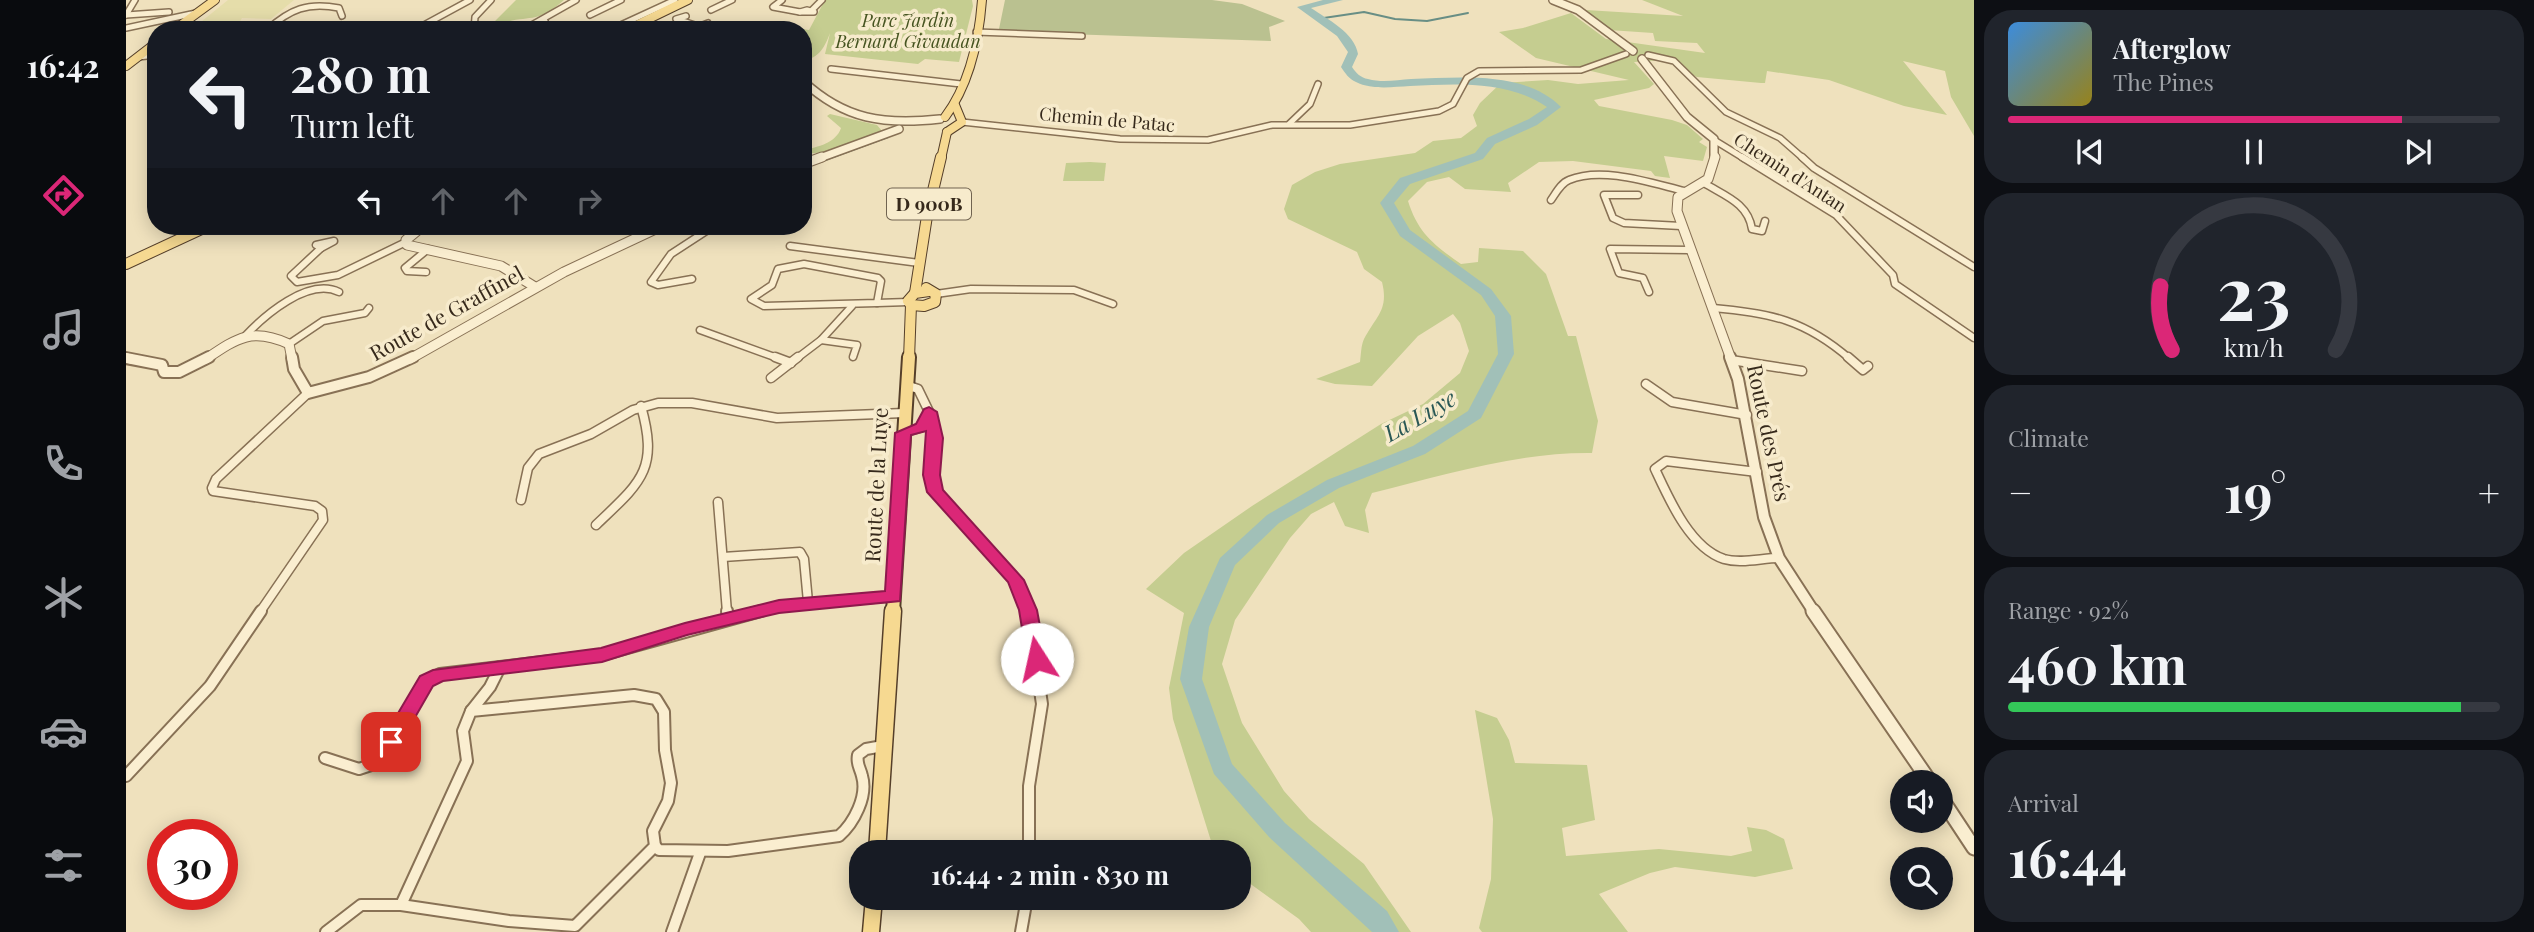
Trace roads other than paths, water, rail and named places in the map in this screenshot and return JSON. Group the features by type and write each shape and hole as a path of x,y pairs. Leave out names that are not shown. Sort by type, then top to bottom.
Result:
{"main road":[{"path":"192,21 217,0"},
{"path":"187,21 217,0"},
{"path":"651,21 690,0"},
{"name":"D 900B","path":"911,300 918,276 943,123 955,105 976,32 982,0"},
{"path":"126,68 147,56"},
{"name":"D 900B","path":"955,105 959,122"},
{"path":"943,123 959,122"},
{"path":"943,123 959,122"},
{"path":"126,264 189,235"},
{"path":"911,300 933,293 918,276"},
{"name":"Route de la Luye","path":"911,330 927,306 937,300 933,293"},
{"path":"911,300 927,306"},
{"name":"Route de la Luye","path":"878,840 911,300"},
{"path":"872,932 873,910"}],"street":[{"path":"126,15 135,0"},
{"path":"431,21 470,0"},
{"path":"475,21 475,17 491,0"},
{"path":"545,21 576,0"},
{"path":"590,15 621,0"},
{"path":"638,21 675,0"},
{"path":"711,10 732,0"},
{"path":"782,0 774,7 810,14 822,0"},
{"path":"1553,0 1578,10 1630,54 1674,61 1726,112 1780,138 1814,168 1974,267"},
{"path":"275,21 282,14 304,5 340,8 338,14 342,16"},
{"path":"159,21 206,11"},
{"path":"126,15 169,12"},
{"path":"540,21 556,13"},
{"path":"189,21 195,15"},
{"path":"682,21 676,19 686,16"},
{"path":"126,28 147,24"},
{"path":"976,32 1082,36"},
{"name":"Chemin de Patac","path":"959,122 1120,139 1214,140 1256,127 1289,124 1350,125 1438,111 1453,104 1467,78 1488,70 1581,70 1612,57 1630,54"},
{"path":"1551,200 1563,183 1583,177 1610,177 1684,191 1704,184 1714,164 1714,141 1687,117 1645,57"},
{"path":"831,69 961,84"},
{"path":"1289,124 1310,104 1318,84"},
{"path":"812,90 825,102 898,126 943,123"},
{"path":"812,161 881,137 898,126"},
{"name":"Chemin d'Antan","path":"1714,141 1836,215 1893,275 1895,284 1974,338"},
{"path":"1704,184 1745,208 1750,215 1752,229 1762,231 1765,221"},
{"name":"Route des Prés","path":"1684,191 1676,203 1681,226 1731,360 1747,415 1764,517 1779,558 1922,770"},
{"path":"1638,195 1604,195 1613,218 1624,223 1681,226"},
{"path":"321,247 291,276 297,282 307,283 337,273 406,242 413,235"},
{"name":"Route de Graffinel","path":"308,393 386,372 431,350 535,287 643,235"},
{"path":"692,279 658,285 651,282 671,254 701,235"},
{"path":"406,242 428,250 501,266 535,287"},
{"path":"790,246 919,263"},
{"path":"1649,292 1643,278 1619,273 1610,249 1689,250"},
{"path":"426,272 407,271 405,268 428,250"},
{"path":"877,305 881,281 876,277 799,264 778,269 772,285 755,293 751,299 764,306 877,305 911,300"},
{"path":"126,358 156,362 162,365 164,372 180,372 225,344 245,336 264,316 295,295 333,289 339,292"},
{"path":"933,293 971,289 1065,290 1083,292 1113,304"},
{"path":"771,378 821,341 852,306"},
{"path":"289,344 323,321 365,313 369,307"},
{"path":"1713,308 1787,316 1807,325 1863,370 1868,366"},
{"path":"700,330 791,363"},
{"path":"126,776 210,686 320,526 322,511 315,506 213,491 216,479 308,393 294,369 289,344 280,339 245,336"},
{"path":"821,341 857,345 853,357"},
{"path":"1731,360 1802,371"},
{"path":"1646,384 1672,402 1747,415"},
{"path":"906,385 918,389 935,430 932,475 935,492 1015,580 1028,610 1042,704 1029,786 1029,840"},
{"path":"522,500 527,466 532,457 553,445 584,437 641,406 690,403 746,416 780,418 904,413"},
{"path":"596,525 628,492 648,464 650,443 641,406"},
{"path":"903,433 922,427 929,412"},
{"path":"1757,472 1673,461 1660,462 1655,469 1672,505 1712,553 1727,560 1779,558"},
{"path":"718,502 728,619"},
{"path":"723,557 800,552 804,559 807,602"},
{"path":"325,758 357,771 368,770 380,762 426,681 440,674 602,655 728,619 807,602 894,597"},
{"path":"401,905 467,761 467,745 463,731 471,711 490,687 500,667"},
{"path":"471,711 645,694 661,703 665,710 664,749 672,783 665,810 651,836 659,850 700,853 839,836 852,824 862,786 862,777 856,765 858,755 866,749 883,746"},
{"path":"1953,816 1974,848"},
{"path":"326,932 361,905 401,905 509,921 575,926 655,846"},
{"path":"672,932 700,853"},
{"path":"1021,932 1025,910"}],"waterway":[{"name":"La Luye","path":"1338,0 1302,7 1332,28 1352,47 1353,52 1346,67 1357,79 1381,84 1464,82 1504,85 1540,97 1555,107 1533,122 1491,141 1479,156 1405,181 1387,203 1405,233 1486,292 1503,316 1506,354 1475,414 1419,450 1333,484 1273,519 1227,562 1199,627 1191,679 1222,768 1277,830 1378,919 1386,932"},
{"path":"1317,19 1364,12 1395,19 1427,21 1468,13"},
{"path":"825,160 888,137"}],"park label":[{"name":"Parc Jardin Bernard Givaudan","path":"908,31"}]}
